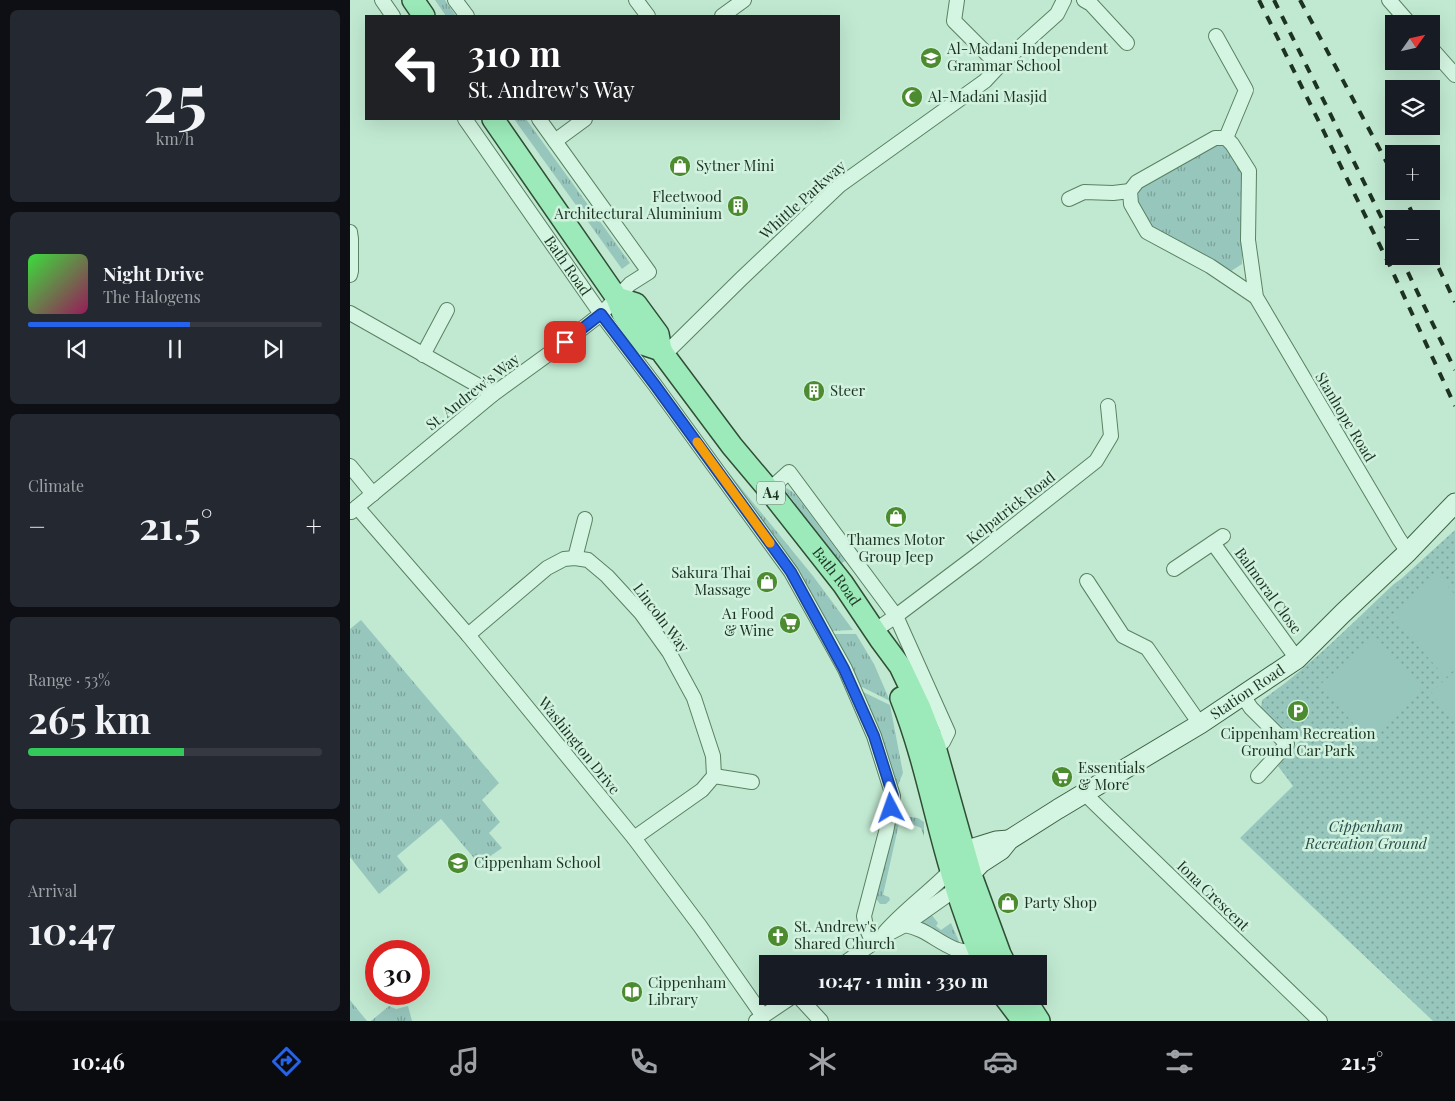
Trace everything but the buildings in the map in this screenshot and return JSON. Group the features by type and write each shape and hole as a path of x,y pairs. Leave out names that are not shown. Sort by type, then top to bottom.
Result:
{"main road":[{"path":"413,0 423,15"},
{"name":"Bath Road","path":"494,120 616,298 623,314 643,344 662,353 732,446 843,584 900,666 936,747 964,851 959,878 1000,955"},
{"name":"Bath Road","path":"877,635 889,672 909,718 981,955"},
{"path":"1011,1005 1023,1021"},
{"path":"1029,1005 1039,1021"}],"street":[{"path":"382,0 392,15"},
{"path":"455,0 466,15"},
{"path":"636,0 647,15"},
{"path":"723,15 744,0"},
{"path":"957,0 954,21 999,66"},
{"name":"Whittle Parkway","path":"662,353 840,184 985,81 1057,14 1064,0"},
{"path":"1084,0 1091,4 1127,43"},
{"path":"1389,0 1402,15"},
{"path":"1069,199 1084,192 1113,194 1130,191 1137,182 1215,138 1226,138 1246,90 1216,36"},
{"path":"1440,58 1455,75"},
{"name":"Bath Road","path":"466,120 601,314 791,572 844,669 874,736 893,796 886,832 864,916 866,927 877,940"},
{"path":"540,120 555,141 584,120"},
{"name":"Stanhope Road","path":"1226,138 1249,171 1248,240 1256,297 1408,552"},
{"name":"St. Andrew's Way","path":"353,510 492,395 601,314 630,284 649,272 555,141"},
{"name":"Stanhope Road","path":"1130,191 1131,204 1147,232 1210,266 1256,297"},
{"path":"350,232 352,247 350,276"},
{"path":"423,355 447,310"},
{"path":"350,313 492,395"},
{"name":"Kelpatrick Road","path":"877,635 896,616 1096,461 1111,436 1108,406"},
{"path":"350,466 373,494"},
{"path":"769,490 789,472 896,616 948,732 943,742 936,747"},
{"name":"Station Road","path":"959,878 1001,850 1009,840 1200,724 1297,659 1408,552 1455,503"},
{"name":"Washington Drive","path":"353,510 468,635 634,838 700,926 759,1018"},
{"path":"468,635 547,568 564,559 575,558 585,519"},
{"name":"Balmoral Close","path":"1174,569 1218,539 1297,659"},
{"name":"Lincoln Way","path":"575,558 588,560 607,576 641,613 669,652 694,698 713,756 714,776"},
{"path":"1088,581 1123,636 1146,648 1200,724"},
{"path":"1243,696 1250,708 1287,744 1258,776"},
{"path":"634,838 702,790 714,776 752,782"},
{"name":"Iona Crescent","path":"1084,793 1320,1021"},
{"name":"Station Road","path":"964,851 996,841 1009,840"},
{"path":"877,940 898,917 936,885 959,878"},
{"path":"856,955 877,940 905,925 959,878"},
{"path":"905,925 929,933 957,950 971,955"},
{"path":"759,1018 779,1005"},
{"path":"806,1005 821,1021"}],"green space":[{"path":"435,0 445,0 455,15 445,15"},
{"path":"515,120 527,120 630,263 622,269"},
{"path":"1215,145 1227,147 1242,171 1242,264 1228,273 1149,227 1135,202 1140,189"},
{"path":"697,434 813,576 853,630 828,631 830,626 771,538"},
{"path":"787,488 795,494 845,561 842,563 795,507 795,503 785,490"},
{"name":"Cippenham Recreation Ground","path":"1455,530 1455,1021 1433,1021 1240,838 1293,786 1278,766 1302,738 1297,730 1284,730 1261,709 1262,700 1297,674"},
{"path":"1438,575 1455,595 1455,669 1445,677 1391,615"},
{"path":"361,620 499,783 482,800 500,822 489,833 502,848 479,864 441,819 397,856 408,870 379,894 350,857 350,629"},
{"path":"831,634 856,634 874,664 890,701 854,683 856,679 838,640"},
{"path":"1375,636 1422,690 1367,739 1320,685"},
{"path":"1455,671 1455,719 1431,692"},
{"path":"859,690 890,705 903,773 895,792"},
{"path":"903,816 918,818 924,822 924,837 921,828 900,819"},
{"path":"900,819 883,895 889,897 890,900 886,904 880,904 875,897 891,820"},
{"path":"931,914 938,923 936,926 941,930 951,923 961,946 919,923"},
{"path":"350,1000 367,1021 350,1021"},
{"path":"389,1006 396,1009 408,1006 412,1021 371,1021"}],"railway":[{"path":"1259,0 1389,264 1455,406"},
{"path":"1274,0 1385,225"},
{"path":"1300,0 1385,159"},
{"path":"1406,200 1411,210"},
{"path":"1404,265 1455,370"},
{"path":"1437,265 1455,302"}],"slow traffic":[{"path":"697,442 770,543"}],"place":[{"name":"Al-Madani Independent Grammar School","path":"931,58"},
{"name":"Al-Madani Masjid","path":"912,97"},
{"name":"Sytner Mini","path":"680,166"},
{"name":"Fleetwood Architectural Aluminium","path":"738,206"},
{"name":"Steer","path":"814,391"},
{"name":"Thames Motor Group Jeep","path":"896,517"},
{"name":"Sakura Thai Massage","path":"767,582"},
{"name":"A1 Food & Wine","path":"790,623"},
{"name":"Cippenham Recreation Ground Car Park","path":"1298,711"},
{"name":"Essentials & More","path":"1062,777"},
{"name":"Cippenham School","path":"458,863"},
{"name":"Party Shop","path":"1008,903"},
{"name":"St. Andrew's Shared Church","path":"778,936"},
{"name":"Cippenham Library","path":"632,992"}],"route":[{"path":"565,342 601,314 791,572 844,669 874,736 893,796 891,808"}]}
